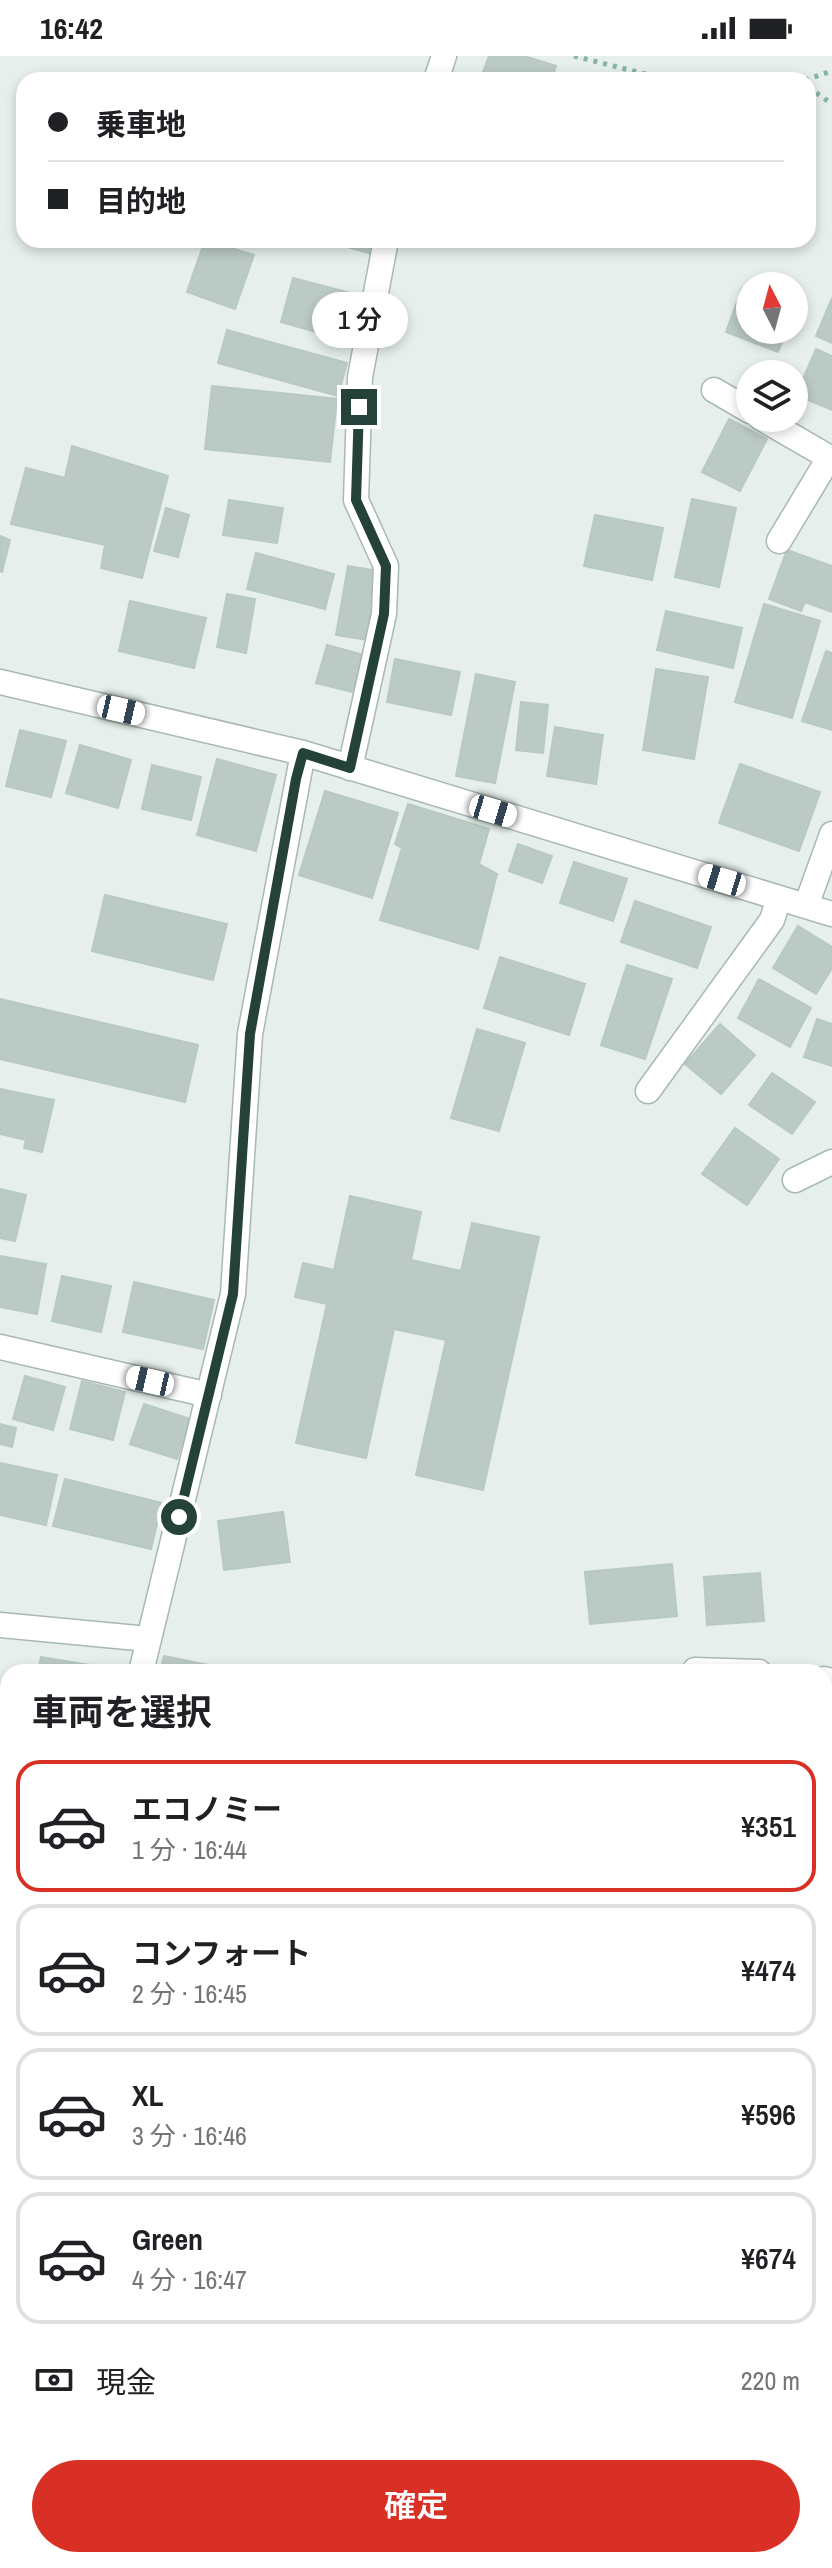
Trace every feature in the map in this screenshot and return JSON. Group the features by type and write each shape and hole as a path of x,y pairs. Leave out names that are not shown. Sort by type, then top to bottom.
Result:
{"street":[{"path":"350,768 384,614 386,566 356,500 360,377 384,248"},
{"path":"714,390 736,403"},
{"path":"779,541 830,458 785,432"},
{"path":"0,682 303,753 832,914"},
{"path":"143,1664 233,1294 250,1034 303,753"},
{"path":"806,906 832,834"},
{"path":"648,1091 772,920 779,898"},
{"path":"795,1180 832,1162"},
{"path":"0,1347 209,1395"},
{"path":"0,1625 148,1639"}],"path":[{"path":"574,56 637,72"}],"building":[{"path":"489,56 524,56 556,66 554,72 483,72"},
{"path":"202,248 231,248 254,255 235,309 187,292"},
{"path":"351,248 374,248 372,254"},
{"path":"293,278 358,295 345,340 281,322"},
{"path":"832,298 832,343 816,336"},
{"path":"736,304 736,336 726,332"},
{"path":"227,330 347,363 338,396 218,363"},
{"path":"757,344 781,344 778,352"},
{"path":"816,349 832,356 832,410 808,400 808,367"},
{"path":"212,386 337,399 330,462 205,449"},
{"path":"729,419 736,423 736,432 754,432 767,439 740,491 702,472"},
{"path":"72,446 168,476 142,578 101,568 105,545 11,524 26,468 65,478"},
{"path":"692,499 736,508 719,587 675,577"},
{"path":"229,500 283,508 277,543 223,535"},
{"path":"166,508 189,515 178,557 154,551"},
{"path":"595,515 663,528 652,580 584,566"},
{"path":"0,536 10,540 2,572 0,571"},
{"path":"787,550 832,566 832,612 805,602 801,611 769,599"},
{"path":"256,553 334,574 325,609 247,589"},
{"path":"348,566 379,571 368,640 336,635"},
{"path":"227,594 255,599 246,653 217,647"},
{"path":"130,601 206,618 194,668 119,651"},
{"path":"764,604 820,621 792,718 735,702"},
{"path":"666,611 742,628 733,668 657,650"},
{"path":"327,645 371,657 361,694 316,683"},
{"path":"826,651 832,653 832,730 802,721"},
{"path":"395,659 460,672 451,715 387,702"},
{"path":"656,669 708,677 694,759 643,750"},
{"path":"476,674 515,682 495,783 456,776"},
{"path":"521,702 548,705 543,753 516,750"},
{"path":"555,727 603,735 596,784 547,776"},
{"path":"20,730 66,741 51,797 6,786"},
{"path":"80,745 131,760 118,808 66,793"},
{"path":"217,759 276,775 256,851 197,835"},
{"path":"740,764 820,792 799,851 719,823"},
{"path":"152,765 201,777 191,820 142,809"},
{"path":"325,791 398,813 372,898 299,875"},
{"path":"408,804 489,829 479,864 497,874 478,949 380,920 402,848 395,844"},
{"path":"518,844 552,856 542,883 509,871"},
{"path":"574,862 627,879 613,921 560,903"},
{"path":"105,895 227,924 213,980 92,951"},
{"path":"635,901 711,927 697,968 621,942"},
{"path":"798,926 832,947 832,968 816,994 773,968"},
{"path":"500,957 585,984 569,1035 484,1008"},
{"path":"627,965 672,979 645,1059 601,1045"},
{"path":"759,979 811,1008 790,1047 738,1018"},
{"path":"0,999 198,1045 185,1102 0,1059"},
{"path":"817,1019 832,1024 832,1066 804,1057"},
{"path":"720,1024 755,1055 721,1094 685,1064"},
{"path":"477,1029 525,1043 499,1131 451,1118"},
{"path":"772,1073 815,1102 792,1134 749,1105"},
{"path":"0,1089 54,1100 42,1152 24,1148 26,1140 0,1134"},
{"path":"735,1128 779,1159 747,1205 702,1174"},
{"path":"0,1189 26,1195 15,1241 0,1238"},
{"path":"350,1196 421,1212 411,1260 461,1271 472,1223 539,1237 483,1490 416,1475 446,1340 394,1329 366,1458 296,1443 327,1304 295,1297 303,1263 334,1270"},
{"path":"0,1256 46,1264 37,1314 0,1307"},
{"path":"62,1276 111,1286 101,1332 52,1321"},
{"path":"134,1282 214,1300 203,1349 123,1332"},
{"path":"25,1376 65,1387 53,1430 13,1419"},
{"path":"82,1381 125,1392 113,1440 70,1429"},
{"path":"144,1404 190,1419 177,1459 130,1444"},
{"path":"0,1424 16,1428 12,1447 0,1444"},
{"path":"0,1463 57,1475 46,1525 0,1515"},
{"path":"65,1479 162,1503 151,1549 53,1526"},
{"path":"283,1512 290,1562 224,1570 218,1521"},
{"path":"672,1564 677,1616 590,1624 585,1572"},
{"path":"760,1573 764,1621 707,1625 704,1577"},
{"path":"164,1656 203,1664 162,1664"},
{"path":"41,1657 84,1664 40,1664"}],"route":[{"path":"179,1517 233,1294 250,1034 296,779 303,753 350,768 384,614 386,566 356,500 359,407"}]}
